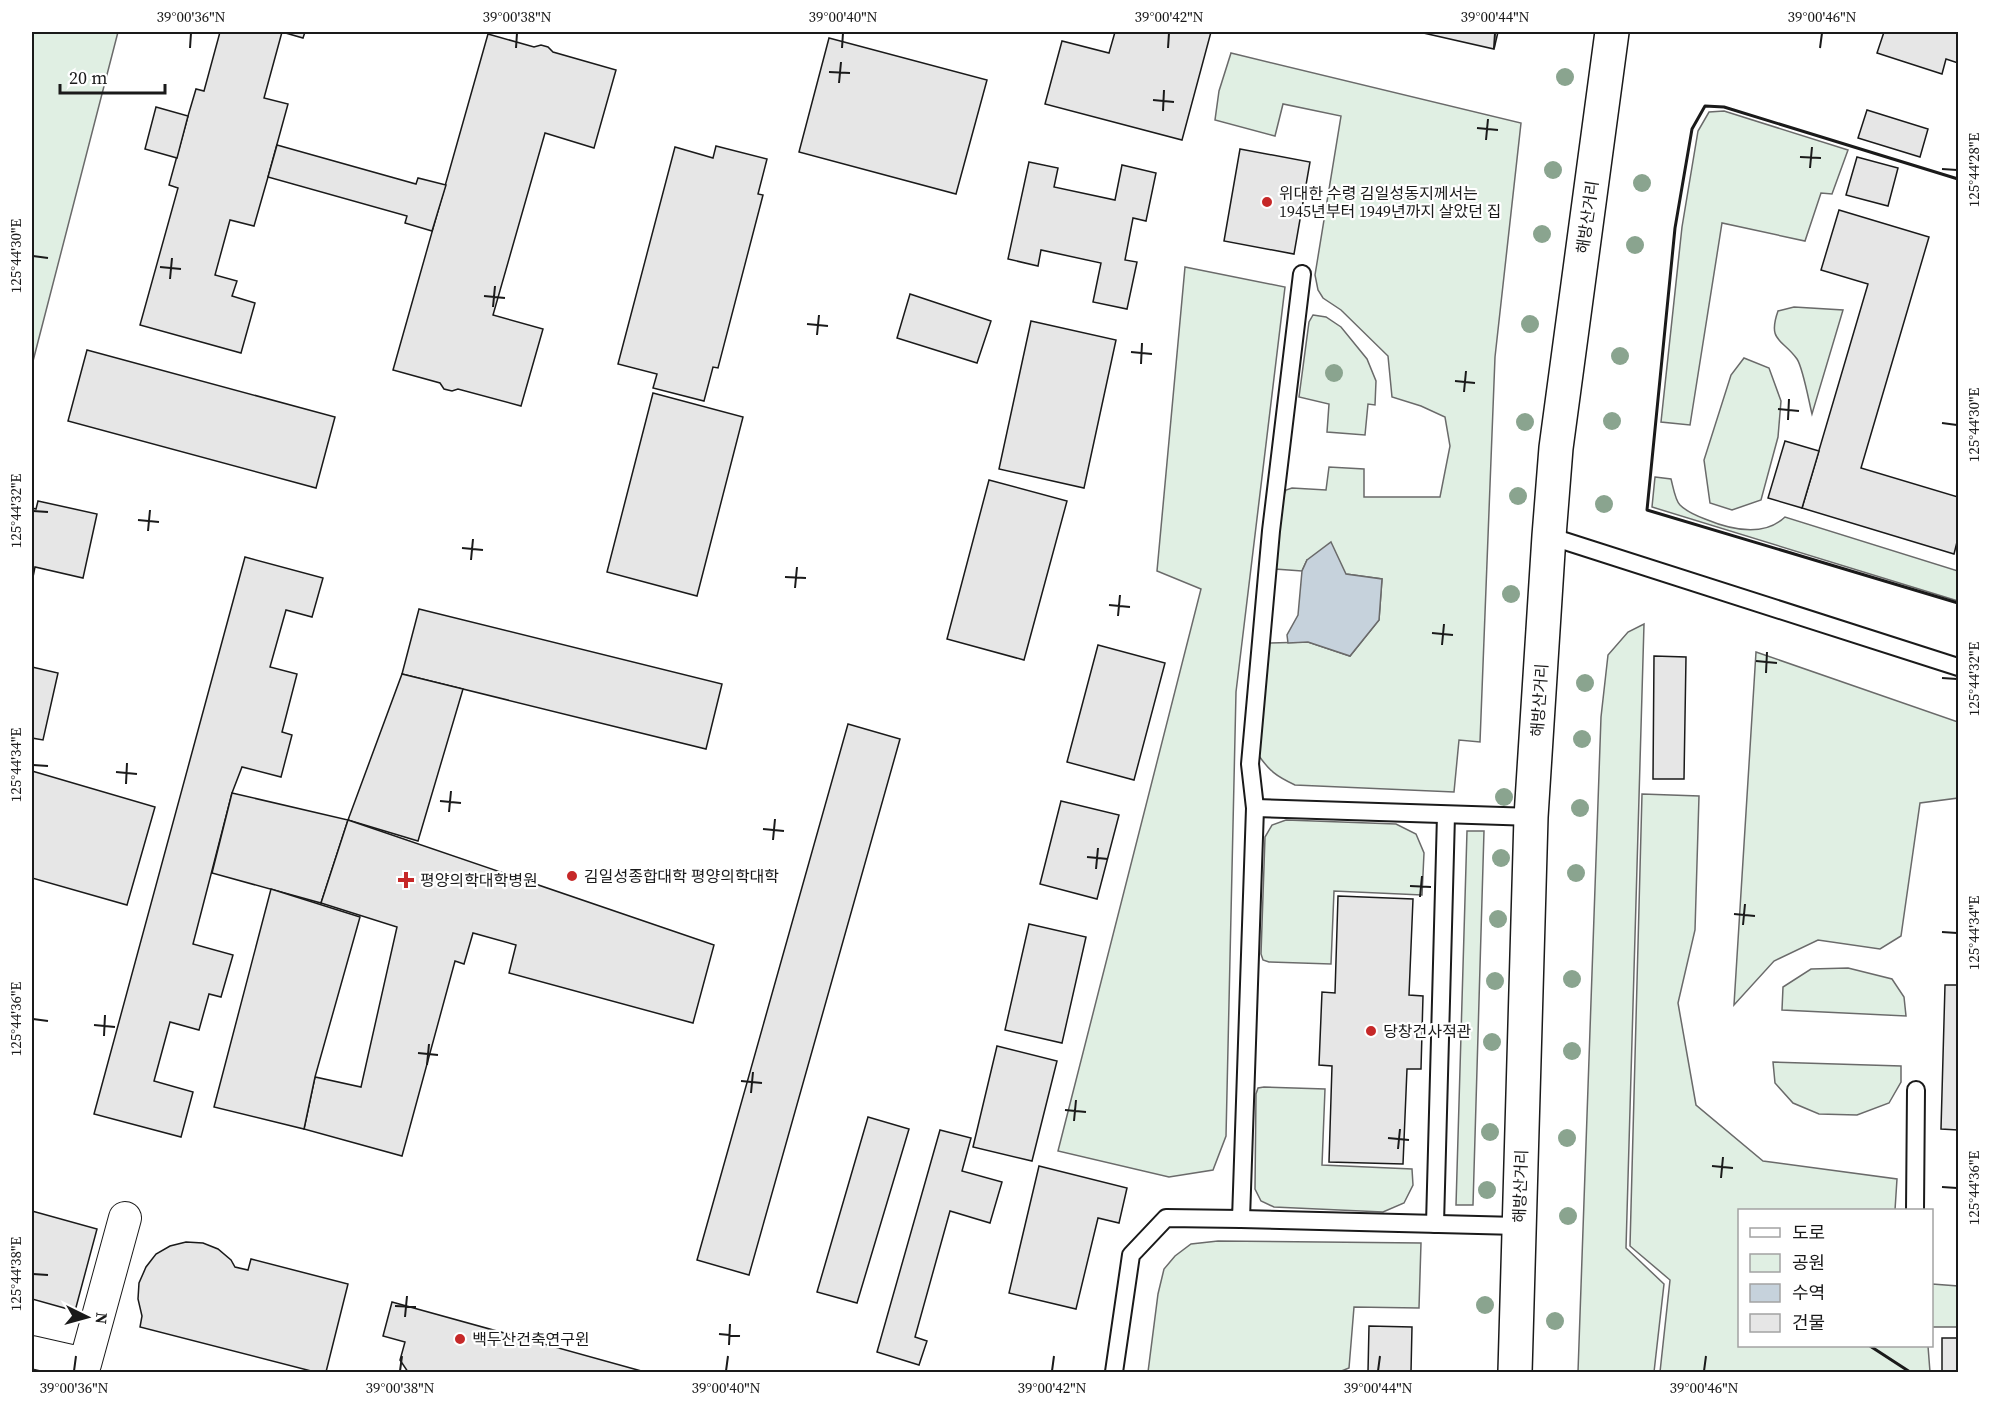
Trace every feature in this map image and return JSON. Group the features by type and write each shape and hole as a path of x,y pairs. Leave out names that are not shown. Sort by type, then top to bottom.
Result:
{"main road":[{"name":"해방산거리","path":"1515,1372 1531,817 1549,536 1556,448 1612,32"}],"street":[{"path":"32,1352 85,1364 125,1218"}],"lane":[{"path":"1241,1219 1255,808 1250,764 1271,531 1302,274"},
{"path":"1549,536 1959,667"},
{"path":"1255,808 1531,817"},
{"path":"1435,1224 1446,815"},
{"path":"1915,1209 1916,1090"},
{"path":"1114,1372 1131,1255 1166,1218 1518,1226"}],"green space":[{"path":"32,32 118,32 32,365"},
{"path":"1231,53 1521,123 1495,357 1480,742 1459,740 1454,792 1295,785 1273,772 1257,753 1267,643 1308,642 1350,656 1379,620 1382,579 1346,574 1307,560 1302,571 1275,569 1282,499 1286,490 1292,488 1326,490 1329,467 1364,469 1364,497 1440,497 1450,446 1445,417 1421,406 1392,397 1388,356 1341,310 1323,298 1318,290 1315,275 1341,116 1283,104 1275,136 1215,120 1219,91"},
{"path":"1724,111 1848,150 1832,194 1821,193 1805,241 1722,223 1690,425 1661,422 1682,227 1698,131 1709,112"},
{"path":"1185,267 1285,287 1236,692 1226,1136 1213,1170 1169,1177 1058,1151 1201,589 1157,571"},
{"path":"1794,307 1843,310 1812,414 1799,363 1792,352 1775,335 1778,311"},
{"path":"1313,315 1326,317 1341,327 1367,359 1376,381 1375,405 1368,404 1365,435 1327,432 1329,404 1299,397 1309,322"},
{"path":"1744,358 1769,368 1781,401 1778,437 1761,500 1732,510 1710,503 1704,460 1731,375"},
{"path":"1655,477 1671,479 1677,500 1685,509 1725,526 1746,530 1767,528 1785,517 1958,571 1958,601 1652,507"},
{"path":"1644,624 1626,1248 1664,1284 1654,1372 1578,1372 1601,717 1608,655 1628,632"},
{"path":"1756,652 1958,722 1958,798 1920,803 1901,936 1880,949 1818,940 1774,961 1734,1005"},
{"path":"1642,794 1699,796 1695,930 1678,1003 1696,1105 1763,1161 1897,1179 1895,1209 1738,1209 1738,1347 1928,1347 1930,1372 1660,1372 1670,1280 1630,1246"},
{"path":"1286,820 1396,824 1416,834 1424,853 1422,895 1334,891 1331,964 1263,960 1261,954 1265,837 1272,825"},
{"path":"1467,831 1484,831 1473,1205 1456,1205"},
{"path":"1848,968 1892,979 1904,997 1906,1016 1782,1010 1783,987 1811,969"},
{"path":"1773,1062 1901,1066 1901,1082 1889,1103 1857,1115 1819,1114 1793,1103 1775,1083"},
{"path":"1258,1088 1325,1089 1322,1165 1412,1169 1413,1185 1404,1203 1383,1212 1274,1207 1261,1201 1255,1189 1256,1094"},
{"path":"1218,1241 1421,1243 1419,1308 1354,1307 1349,1368 1339,1372 1148,1372 1158,1294 1164,1269 1175,1256 1191,1244"},
{"path":"1933,1284 1958,1286 1958,1327 1933,1327"}],"water":[{"path":"1331,542 1346,574 1382,579 1379,620 1350,656 1308,642 1288,643 1287,635 1298,615 1302,571 1307,560"}],"building":[{"path":"220,32 282,32 264,98 288,104 254,226 230,220 215,275 237,281 232,296 255,303 241,353 140,325 178,188 169,185 196,89 204,91"},
{"path":"282,32 305,32 303,38"},
{"path":"1115,32 1211,32 1182,140 1045,104 1062,41 1109,53"},
{"path":"1419,32 1498,32 1494,49"},
{"path":"1884,32 1958,32 1958,63 1946,59 1942,74 1877,53"},
{"path":"488,34 534,47 541,45 553,52 616,70 594,148 545,133 493,315 543,329 521,406 458,389 452,391 444,389 440,383 393,370"},
{"path":"829,38 987,80 956,194 799,152"},
{"path":"156,107 188,116 177,158 145,149"},
{"path":"1867,110 1928,129 1920,157 1858,138"},
{"path":"277,145 416,184 418,178 446,185 432,231 405,223 407,216 268,177"},
{"path":"716,146 767,159 758,194 763,195 718,368 713,367 704,401 653,388 657,374 618,364 675,147 713,158"},
{"name":"위대한 수령 김일성동지께서는 1945년부터 1949년까지 살았던 집","path":"1240,149 1310,162 1294,254 1224,241"},
{"path":"1857,157 1898,168 1888,206 1846,195"},
{"path":"1029,162 1058,168 1054,187 1115,200 1122,165 1156,173 1146,221 1133,218 1125,260 1137,262 1127,309 1093,302 1101,263 1041,250 1038,266 1008,259"},
{"path":"1839,210 1929,237 1861,468 1958,497 1958,538 1954,554 1802,508 1868,284 1821,270"},
{"path":"910,294 991,321 977,363 897,338"},
{"path":"1031,321 1116,340 1084,488 999,469"},
{"path":"87,350 335,417 316,488 68,421"},
{"path":"653,393 743,417 697,596 607,572"},
{"path":"1785,441 1819,451 1802,508 1768,498"},
{"path":"989,480 1067,501 1024,660 947,639"},
{"path":"38,501 97,514 83,578 35,567 32,582 32,508 36,509"},
{"path":"245,557 323,578 312,617 286,610 270,667 297,674 282,732 292,735 281,777 242,767 232,793 193,944 233,955 221,997 209,994 199,1030 170,1022 154,1081 193,1092 181,1137 94,1114"},
{"path":"419,609 722,684 706,749 402,674"},
{"path":"1098,645 1165,663 1134,780 1067,762"},
{"path":"1654,656 1686,657 1684,779 1653,779"},
{"path":"32,667 58,673 43,740 32,738"},
{"path":"402,674 463,689 418,841 348,820"},
{"path":"848,724 900,739 749,1275 697,1260"},
{"path":"32,771 155,807 127,905 32,878"},
{"path":"232,793 348,820 321,903 212,873"},
{"path":"1061,801 1119,815 1097,899 1040,884"},
{"path":"348,820 714,945 693,1023 509,973 516,945 473,933 464,964 455,961 402,1156 304,1129 315,1077 361,1087 397,927 321,903"},
{"path":"271,889 360,917 315,1077 304,1129 214,1107"},
{"name":"당창건사적관","path":"1338,896 1413,899 1409,995 1423,996 1421,1069 1407,1069 1403,1164 1329,1162 1332,1066 1319,1065 1322,992 1335,993"},
{"path":"1029,924 1086,937 1062,1043 1005,1030"},
{"path":"1945,985 1958,985 1958,1130 1941,1129"},
{"path":"997,1046 1057,1061 1032,1161 973,1147"},
{"path":"868,1117 909,1129 857,1303 817,1292"},
{"path":"940,1130 971,1138 962,1171 1002,1182 990,1223 950,1211 915,1337 927,1341 919,1365 877,1352"},
{"path":"1039,1166 1127,1188 1119,1223 1098,1218 1076,1309 1009,1293"},
{"path":"32,1211 97,1229 75,1311 32,1299"},
{"path":"186,1242 203,1243 218,1249 231,1260 235,1267 248,1270 251,1259 348,1284 326,1372 315,1372 140,1327 142,1316 138,1299 139,1283 146,1267 156,1254 170,1246"},
{"name":"백두산건축연구윈","path":"392,1302 645,1372 408,1372 400,1360 405,1342 383,1336"},
{"path":"1369,1326 1412,1327 1411,1372 1368,1372"},
{"path":"1942,1338 1958,1338 1958,1372 1942,1372"}],"wall":[{"path":"1958,179 1724,107 1705,106 1692,129 1675,228 1647,510 1958,603"},
{"path":"1872,1347 1910,1372"}],"place":[{"name":"위대한 수령 김일성동지께서는 1945년부터 1949년까지 살았던 집","path":"1267,202"},
{"name":"김일성종합대학 평양의학대학","path":"572,876"},
{"name":"평양의학대학병원","path":"406,880"},
{"name":"당창건사적관","path":"1371,1031"},
{"name":"백두산건축연구윈","path":"460,1339"}]}
